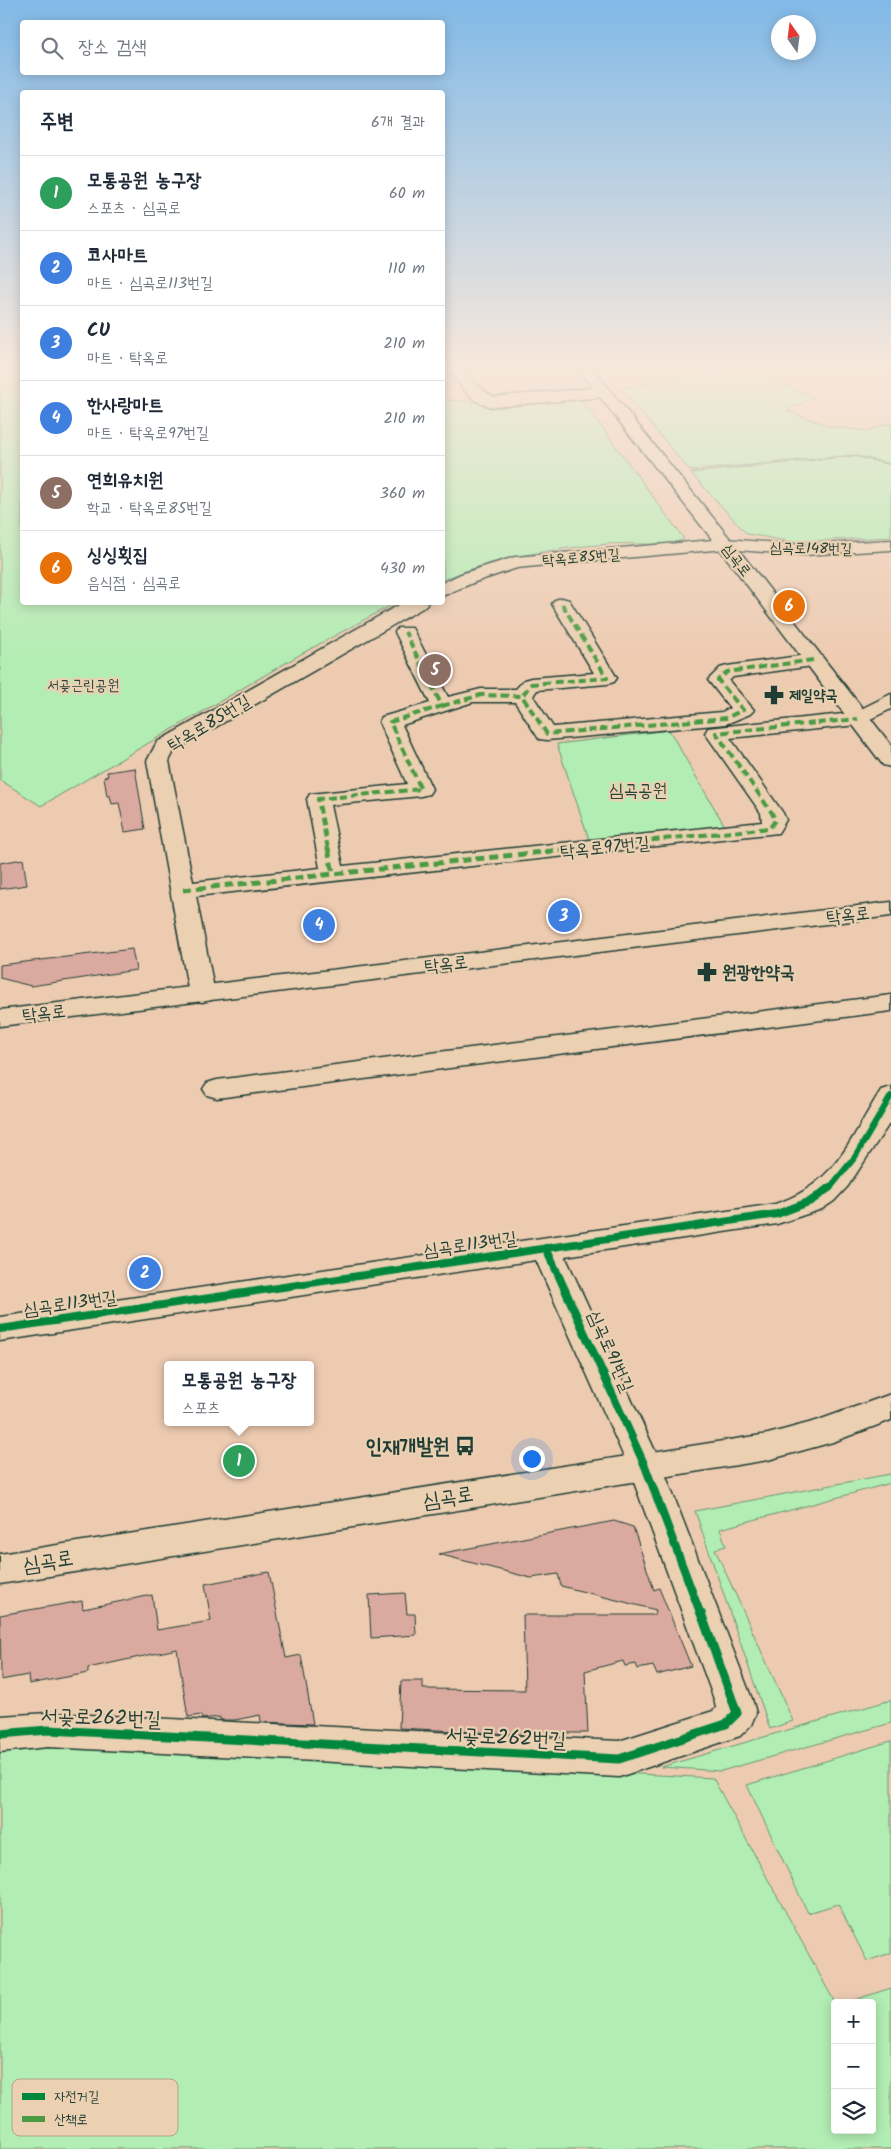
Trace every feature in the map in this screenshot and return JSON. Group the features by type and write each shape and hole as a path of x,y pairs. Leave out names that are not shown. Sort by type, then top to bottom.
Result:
{"street":[{"name":"심곡로","path":"661,463 891,760"},
{"name":"심곡로148번길","path":"725,544 804,550 883,546 891,563"},
{"name":"탁옥로85번길","path":"445,589 468,578 515,564 725,544"},
{"path":"522,696 531,684 607,678 562,604"},
{"name":"탁옥로85번길","path":"202,994 158,761 164,747 414,605"},
{"path":"405,632 442,706"},
{"path":"522,696 547,734 726,718 743,710 718,680 727,672 813,660"},
{"path":"333,874 318,798 422,789 390,722 481,693 522,696"},
{"path":"858,719 891,700"},
{"name":"탁옥로97번길","path":"183,890 770,828 775,820 772,813 716,733 858,719"},
{"name":"탁옥로","path":"0,1018 891,909"},
{"path":"217,1089 891,1003"},
{"name":"심곡로113번길","path":"0,1329 777,1214 804,1205 828,1190 866,1139 891,1096"},
{"name":"심곡로91번길","path":"546,1248 645,1466"},
{"name":"심곡로","path":"0,1569 768,1447 821,1433 891,1407"},
{"name":"서곶로262번길","path":"0,1734 48,1730 619,1759 726,1724 737,1713 733,1699 645,1466"}],"green space":[{"name":"서곶근린공원","path":"0,463 20,463 20,605 391,605 301,654 41,806 0,780"},
{"path":"445,463 628,463 684,539 677,542 658,544 608,544 566,548 524,555 462,572 445,579"},
{"path":"684,463 769,463 690,471"},
{"path":"784,463 884,463 891,465 891,537 793,542 747,534 691,473"},
{"name":"심곡공원","path":"669,730 730,835 593,851 557,744"},
{"path":"890,1474 891,1483 720,1529 726,1546 715,1549 793,1721 770,1729 695,1511"},
{"path":"891,1700 891,1723 721,1771 661,1767"},
{"path":"17,1740 713,1778 833,1999 831,1999 831,2134 876,2134 876,1999 857,1999 891,1988 891,2149 0,2149 0,1742"},
{"path":"891,1741 891,1953 867,1961 838,1904 808,1913 747,1785"}],"building":[{"path":"135,768 145,829 125,832 119,803 112,804 110,796 107,796 104,777 108,776 107,772"},
{"path":"23,859 27,885 0,889 0,863"},
{"path":"132,949 136,970 31,986 0,978 0,965"},
{"path":"614,1521 633,1527 654,1590 659,1588 691,1666 657,1675 653,1666 638,1669 636,1664 625,1666 623,1661 585,1671 588,1733 551,1733 551,1736 399,1728 401,1681 423,1681 423,1689 525,1690 523,1615 655,1615 656,1610 561,1586 558,1574 531,1578 438,1554"},
{"path":"269,1572 286,1658 301,1655 313,1724 261,1722 260,1715 235,1720 220,1720 220,1717 202,1719 201,1715 188,1717 177,1649 88,1668 88,1673 29,1684 28,1675 1,1680 0,1615 82,1601 83,1609 152,1595 157,1630 211,1621 205,1584"},
{"path":"405,1593 407,1614 415,1614 416,1635 371,1638 369,1595"}],"marked path":[{"path":"562,604 607,678 531,684 522,696 547,734 726,718 743,710 718,680 727,672 813,660"},
{"path":"333,874 318,799 421,789 390,722 442,706 405,632"},
{"path":"442,706 473,696 522,696"},
{"path":"183,890 770,828 775,820 772,813 716,733 858,719"}],"cycle path":[{"path":"0,1329 777,1214 811,1201 829,1189 855,1157 891,1096"},
{"path":"0,1734 48,1730 619,1759 726,1724 737,1713 733,1699 645,1466 546,1248"}],"place":[{"name":"싱싱횟집","path":"789,606"},
{"name":"연희유치원","path":"435,670"},
{"name":"제일약국","path":"774,695"},
{"name":"CU","path":"564,916"},
{"name":"한사랑마트","path":"319,925"},
{"name":"원광한약국","path":"707,972"},
{"name":"코사마트","path":"145,1273"},
{"name":"인재개발원","path":"465,1446"},
{"name":"모통공원 농구장","path":"239,1461"}]}
